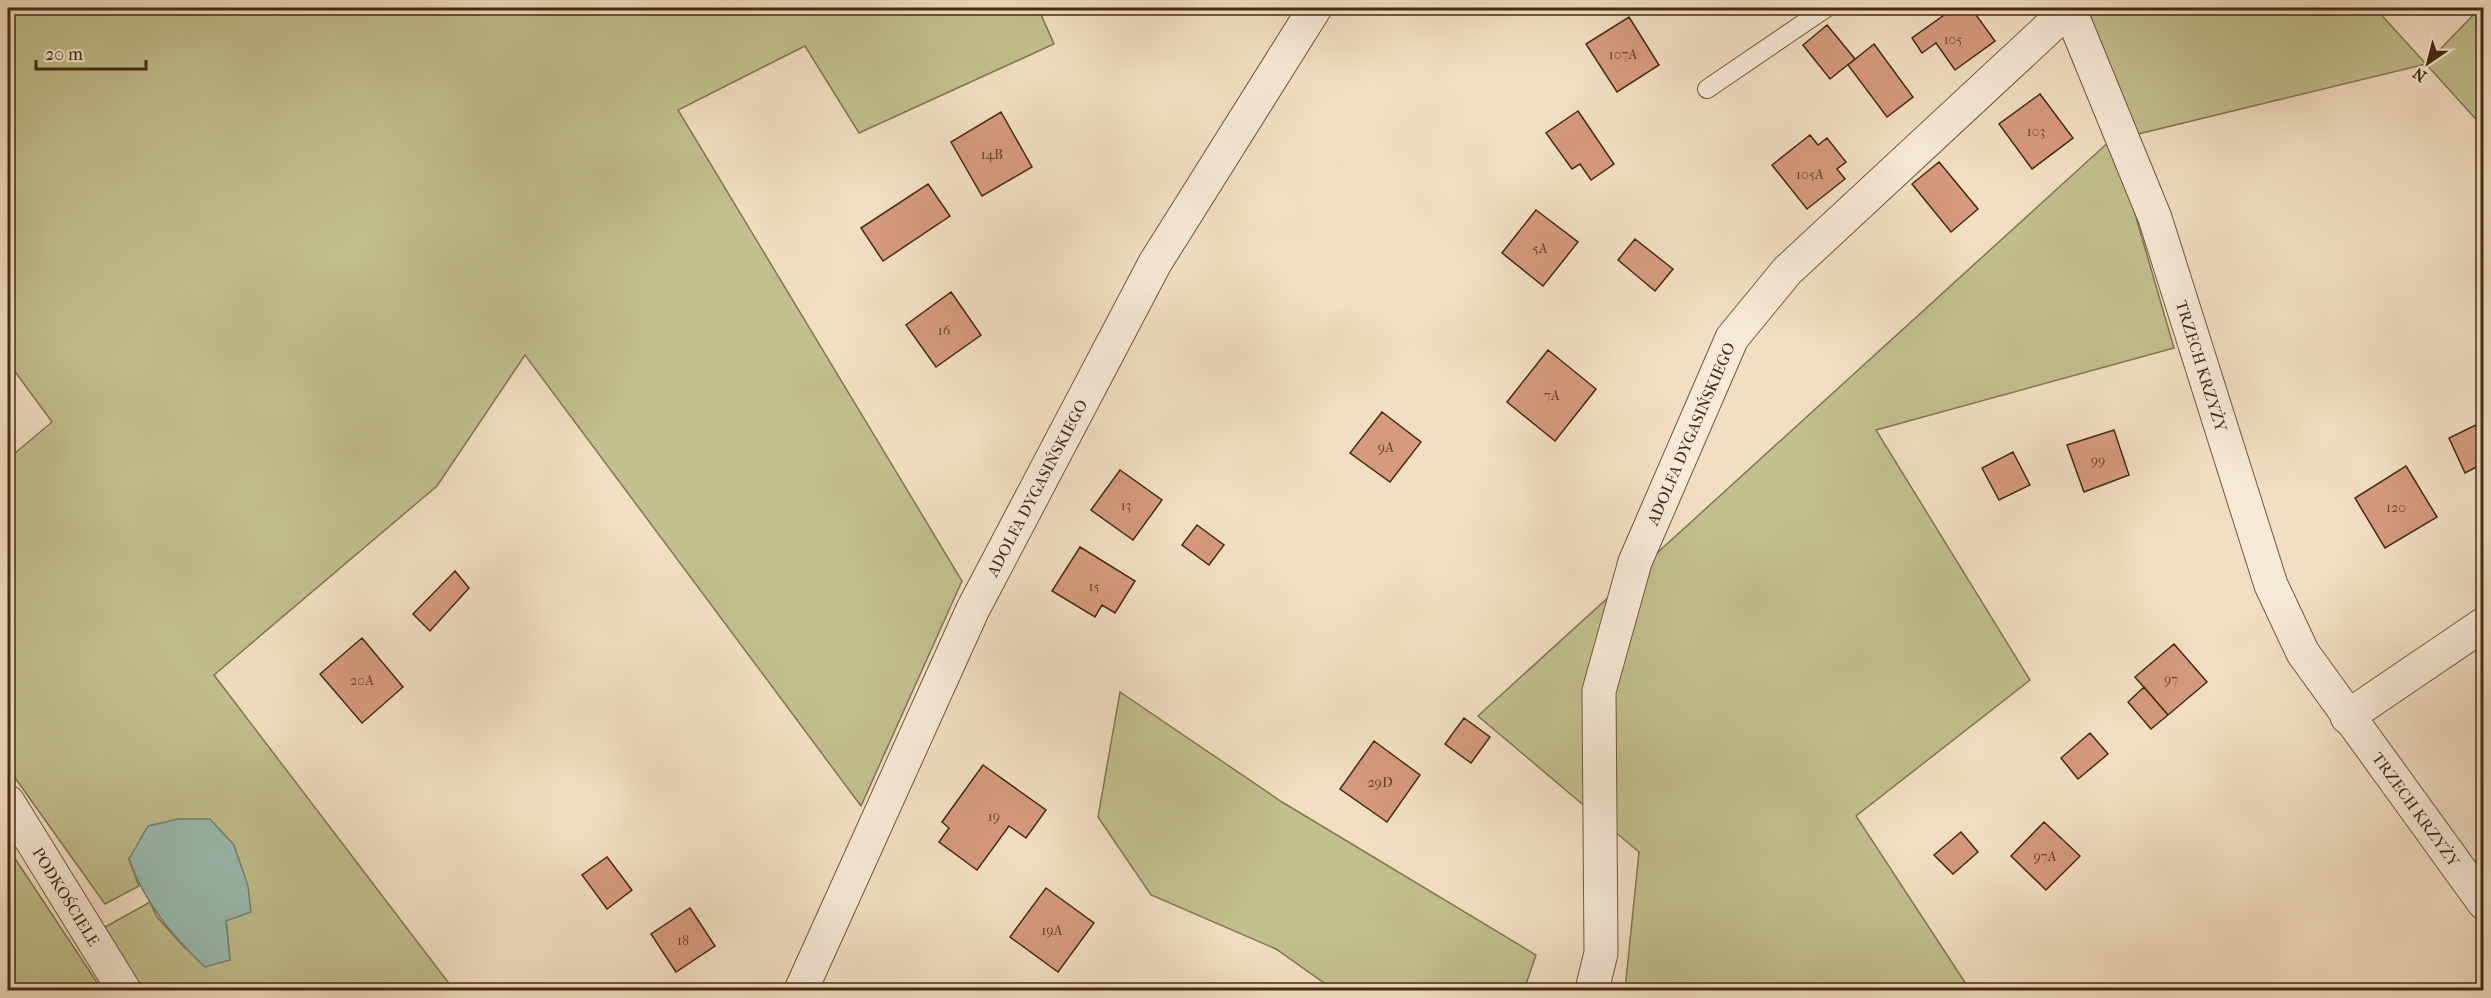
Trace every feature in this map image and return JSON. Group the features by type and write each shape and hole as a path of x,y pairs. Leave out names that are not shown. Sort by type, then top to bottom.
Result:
{"street":[{"name":"ADOLFA DYGASIŃSKIEGO","path":"801,990 973,609 1155,263 1315,8"},
{"name":"ADOLFA DYGASIŃSKIEGO","path":"1592,990 1601,953 1599,691 1635,562 1732,338 1787,271 2069,8"},
{"name":"TRZECH KRZYŻY","path":"2069,8 2155,218 2271,585 2303,653 2347,717 2484,903"},
{"path":"2347,717 2484,624"},
{"name":"PODKOŚCIELE","path":"8,802 124,990"}],"lane":[{"path":"1707,89 1826,8"}],"shaded area":[{"path":"8,8 1038,8 1054,44 859,133 805,46 678,110 962,581 861,806 525,355 437,486 214,675 454,990 139,990 105,927 150,902 157,917 185,948 230,960 226,921 129,859 139,886 105,904 8,768 8,459 52,422 8,362"},
{"path":"2081,8 2375,8 2426,64 2138,134"},
{"path":"2480,8 2483,8 2483,127 2426,64"},
{"path":"2113,138 2174,348 1876,430 2030,680 1856,816 1970,990 1625,990 1639,852 1478,716"},
{"path":"1120,692 1282,802 1536,955 1524,990 1334,990 1276,949 1151,895 1098,817"},
{"path":"8,848 102,990 8,990"}],"water":[{"path":"178,819 210,819 234,845 248,886 251,912 226,921 230,960 205,967 160,918 135,875 129,859 148,826"}],"building":[{"path":"1954,8 1971,8 1995,41 1955,70 1936,43 1922,53 1912,38"},
{"path":"1629,17 1659,65 1617,92 1586,44"},
{"path":"1827,25 1855,59 1830,79 1803,45"},
{"path":"1874,44 1913,97 1887,117 1848,65"},
{"path":"2040,94 2073,138 2032,169 1999,124"},
{"path":"1578,111 1614,164 1591,180 1580,164 1572,169 1546,133"},
{"path":"1001,112 1032,167 982,196 951,142"},
{"path":"1810,135 1818,145 1827,138 1846,162 1837,169 1845,179 1807,209 1772,165"},
{"path":"1939,162 1978,209 1951,232 1912,184"},
{"path":"928,184 950,216 883,261 861,228"},
{"path":"1536,210 1578,242 1543,286 1502,253"},
{"path":"1635,239 1673,269 1655,291 1618,260"},
{"path":"951,292 981,335 936,367 906,325"},
{"path":"1548,350 1596,389 1555,441 1507,402"},
{"path":"1382,412 1421,442 1390,482 1350,453"},
{"path":"2484,421 2484,466 2482,464 2465,473 2449,438"},
{"path":"2114,430 2129,475 2084,492 2067,445"},
{"path":"2013,452 2030,485 1999,500 1982,468"},
{"path":"2406,466 2437,517 2385,548 2355,498"},
{"path":"1120,470 1162,500 1133,540 1091,510"},
{"path":"1197,525 1224,545 1209,565 1182,545"},
{"path":"1080,547 1135,581 1115,613 1102,605 1095,617 1052,591"},
{"path":"455,571 469,588 430,631 413,614"},
{"path":"362,638 403,687 362,723 320,674"},
{"path":"2174,644 2207,682 2168,715 2135,677"},
{"path":"2144,687 2168,715 2151,729 2128,702"},
{"path":"1464,718 1490,737 1471,763 1445,744"},
{"path":"2090,733 2108,754 2078,779 2061,758"},
{"path":"1374,741 1420,775 1387,822 1340,789"},
{"path":"983,765 1046,810 1026,838 1009,826 977,870 939,842 949,828 942,822"},
{"path":"2044,822 2080,856 2046,890 2011,856"},
{"path":"1961,832 1978,852 1953,874 1934,855"},
{"path":"607,857 632,890 607,909 582,875"},
{"path":"1046,888 1094,923 1058,972 1010,937"},
{"path":"690,908 715,946 676,972 651,934"}]}
